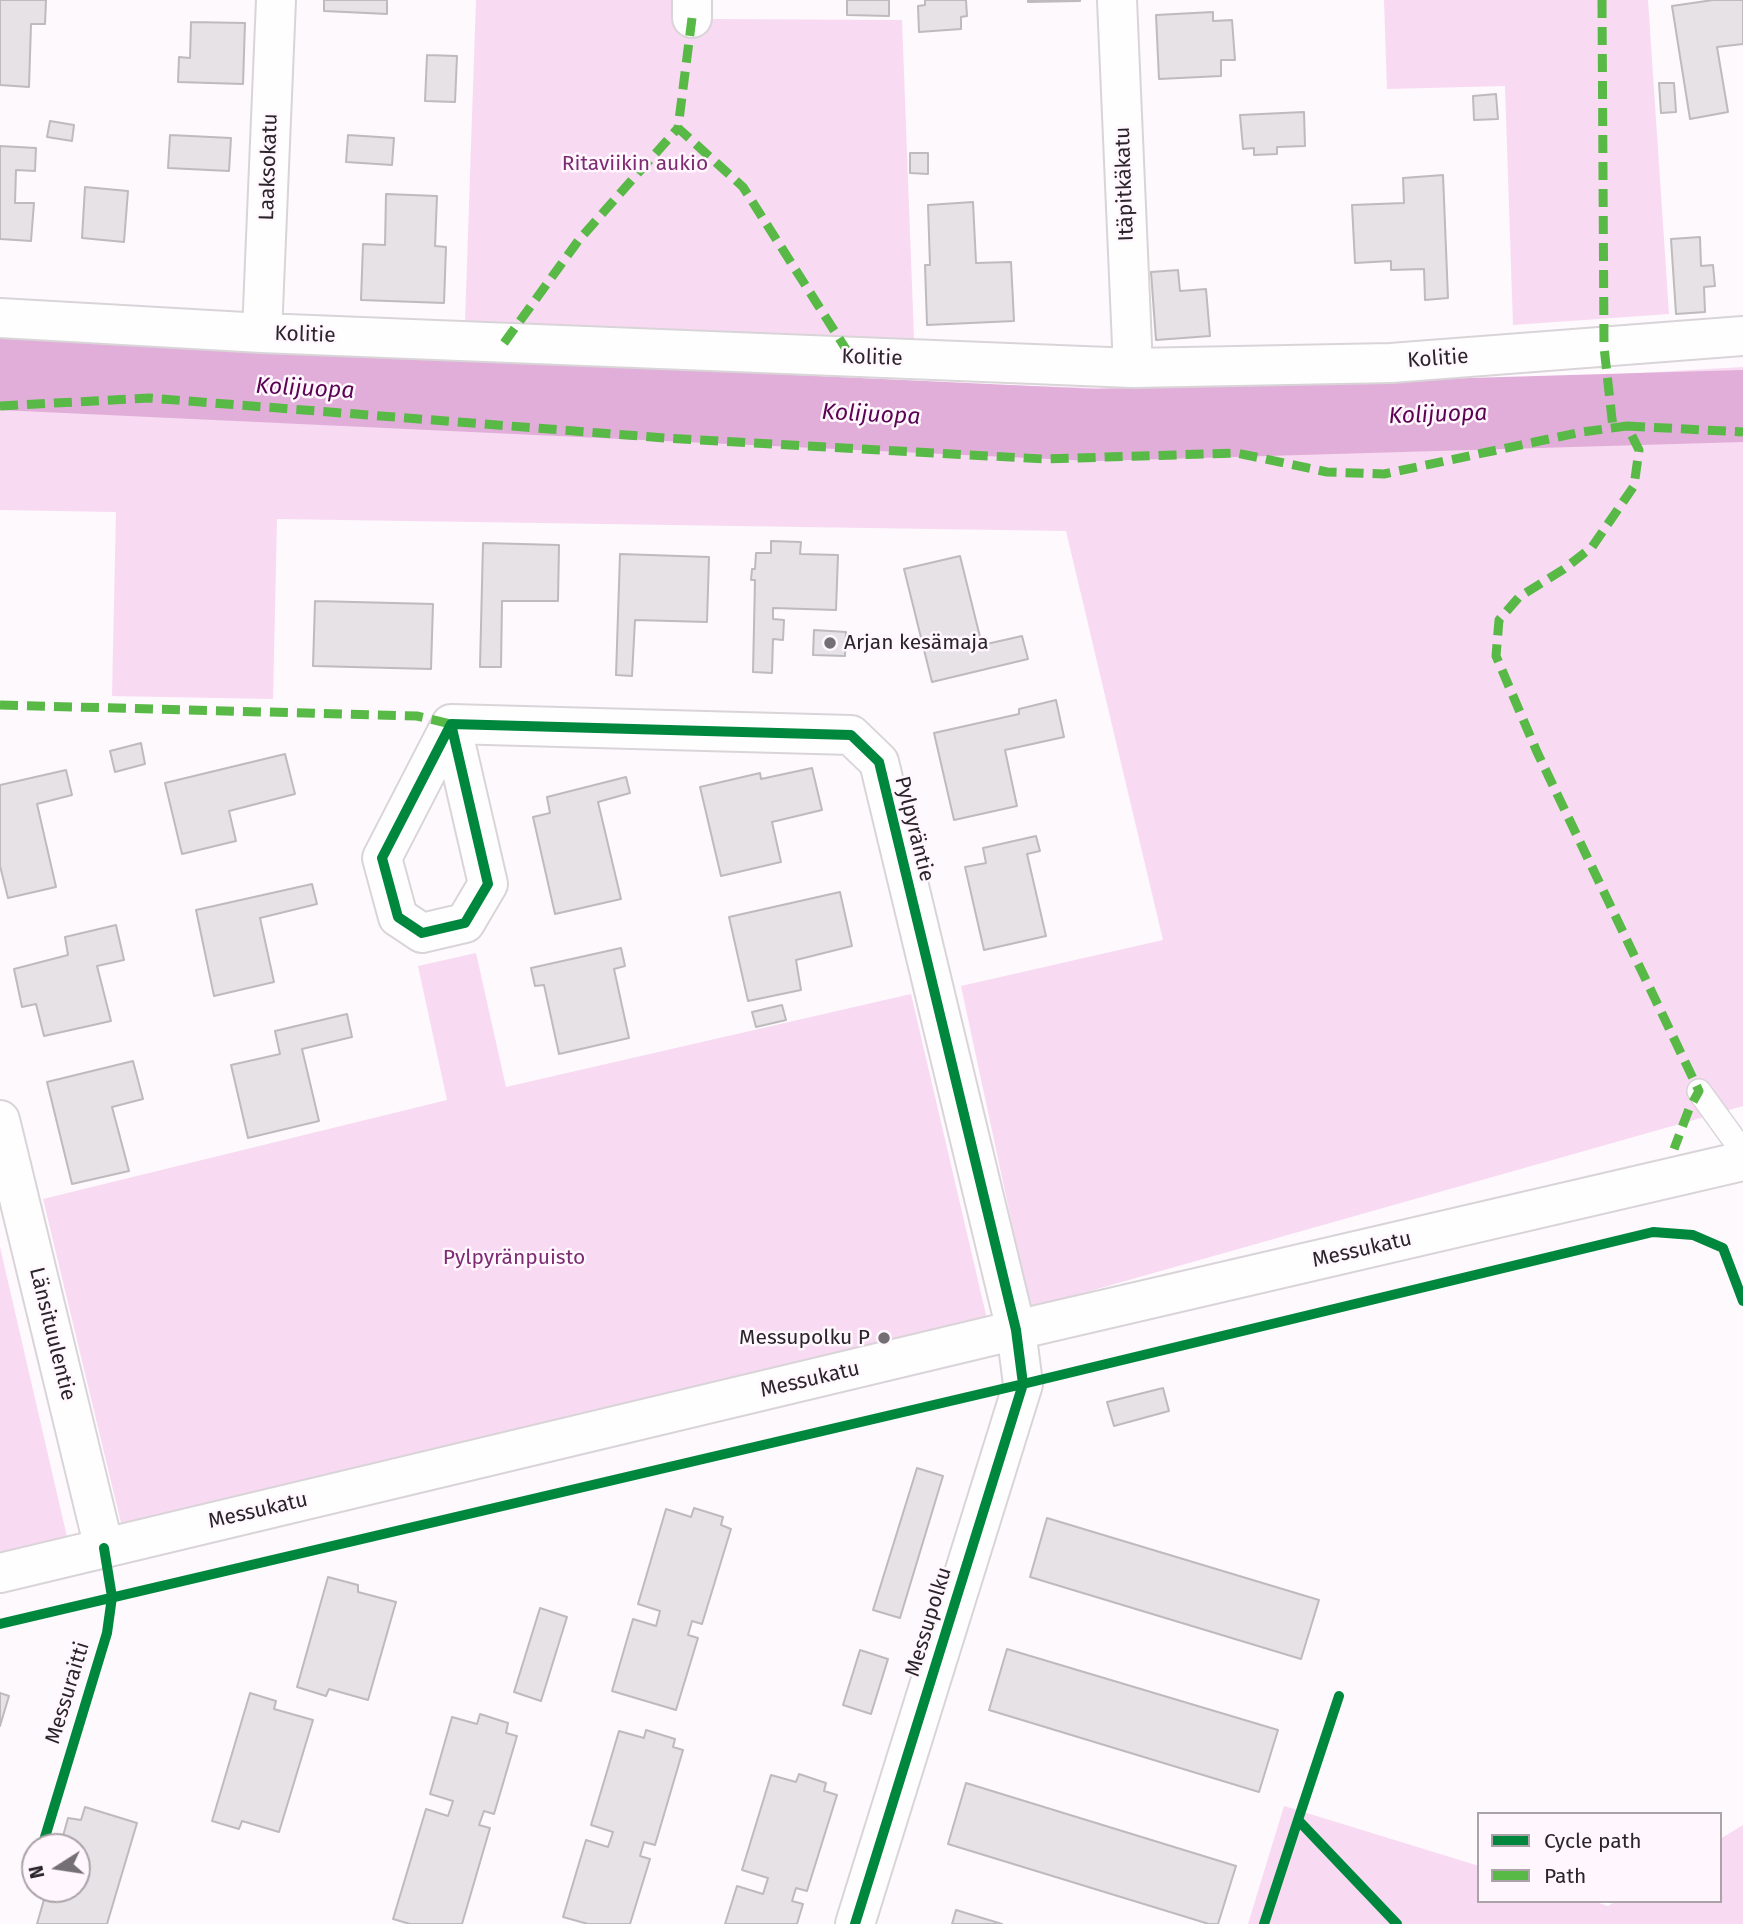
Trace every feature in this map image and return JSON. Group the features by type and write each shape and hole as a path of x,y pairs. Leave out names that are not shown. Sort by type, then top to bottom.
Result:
{"street":[{"name":"Laaksokatu","path":"262,334 276,0"},
{"name":"Itäpitkäkatu","path":"1118,0 1133,368"},
{"name":"Kolitie","path":"0,318 262,334 1133,368 1391,363 1743,336"},
{"path":"452,724 488,884 465,923 422,933 398,917 382,858 452,724"},
{"name":"Pylpyräntie","path":"452,724 851,735 878,762 1016,1330"},
{"name":"Länsituulentie","path":"0,1120 104,1548"},
{"name":"Messukatu","path":"0,1573 1016,1330 1743,1161"},
{"name":"Messupolku","path":"855,1924 1023,1384 1016,1330"}],"lane":[{"path":"1699,1091 1743,1152"}],"green space":[{"name":"Ritaviikin aukio","path":"476,0 683,0 712,19 902,20 914,339 465,322"},
{"path":"1384,0 1648,0 1669,314 1513,325 1505,86 1387,89"},
{"path":"0,347 594,374 1107,388 1379,388 1743,367 1743,1106 1030,1308 961,986 1163,940 1066,531 277,519 273,699 112,696 116,512 0,510"},
{"name":"Pylpyränpuisto","path":"476,953 506,1087 911,994 987,1319 122,1527 43,1199 447,1100 418,966"},
{"path":"0,1247 67,1537 0,1553"},
{"path":"1284,1806 1477,1865 1477,1903 1599,1903 1608,1906 1613,1903 1722,1903 1722,1838 1743,1825 1743,1924 1248,1924"}],"building":[{"path":"0,0 46,0 45,24 31,24 29,87 0,85"},
{"path":"324,0 387,0 387,14 324,11"},
{"path":"847,0 889,0 889,16 847,15"},
{"path":"925,0 966,0 967,16 961,17 961,29 919,32 918,6 925,5"},
{"path":"1080,0 1080,1 1028,2"},
{"path":"1713,0 1743,0 1743,44 1717,47 1728,112 1690,119 1672,6"},
{"path":"1213,12 1213,21 1232,20 1235,60 1221,60 1221,76 1159,79 1156,15"},
{"path":"191,22 245,23 243,84 178,82 179,57 190,58"},
{"path":"427,55 457,56 455,102 425,101"},
{"path":"1659,83 1674,83 1676,112 1661,113"},
{"path":"1496,94 1498,119 1474,120 1473,96"},
{"path":"1304,112 1305,146 1277,147 1277,154 1254,155 1254,148 1243,149 1240,115"},
{"path":"50,121 74,125 72,141 47,137"},
{"path":"170,135 231,138 229,171 168,168"},
{"path":"348,135 394,138 392,165 346,162"},
{"path":"0,146 36,148 35,171 16,170 15,203 34,203 31,241 0,239"},
{"path":"910,153 928,153 928,174 910,173"},
{"path":"1443,175 1448,298 1425,300 1424,269 1391,270 1391,261 1355,263 1352,205 1404,203 1403,178"},
{"path":"85,187 128,191 124,242 82,238"},
{"path":"386,194 437,196 435,246 446,247 444,303 361,300 363,244 385,245"},
{"path":"973,202 976,263 1011,262 1014,321 927,325 925,265 930,265 928,205"},
{"path":"1700,237 1701,266 1713,265 1715,286 1704,287 1705,312 1676,314 1671,239"},
{"path":"1178,270 1180,291 1206,289 1210,336 1156,340 1151,272"},
{"path":"771,541 801,542 800,554 838,555 836,610 773,608 773,619 784,620 783,640 773,639 772,673 753,672 755,580 751,580 752,569 755,569 756,553 771,553"},
{"path":"483,543 559,545 558,601 502,601 501,667 480,667"},
{"path":"620,554 709,557 707,622 635,620 632,676 616,675"},
{"path":"960,556 982,645 1022,636 1028,659 932,682 904,569"},
{"path":"315,601 433,604 431,669 313,666"},
{"name":"Arjan kesämaja","path":"814,630 846,632 845,656 813,655"},
{"path":"1056,700 1064,737 1005,750 1017,806 954,820 934,733 1019,714 1019,709"},
{"path":"141,743 145,764 115,772 110,751"},
{"path":"285,754 295,794 229,811 236,841 182,854 165,783"},
{"path":"812,768 822,810 772,822 781,862 721,876 700,787 760,773 761,779"},
{"path":"66,770 72,795 37,804 56,887 8,898 0,866 0,785"},
{"path":"626,777 630,793 598,802 621,899 555,914 533,817 550,813 547,797"},
{"path":"1036,836 1040,851 1027,854 1046,936 984,950 965,867 986,863 983,848"},
{"path":"312,884 317,904 260,918 274,982 214,996 196,910"},
{"path":"840,892 852,946 796,960 801,990 748,1001 729,917"},
{"path":"116,925 124,960 97,966 111,1021 44,1036 36,1004 22,1007 14,969 68,955 65,937"},
{"path":"621,948 625,966 614,969 629,1038 559,1054 544,985 535,986 531,968"},
{"path":"782,1005 786,1020 756,1027 752,1012"},
{"path":"347,1014 352,1037 302,1049 319,1121 248,1138 231,1065 280,1054 275,1031"},
{"path":"133,1061 143,1099 112,1107 129,1171 72,1184 47,1082"},
{"path":"1163,1388 1169,1411 1114,1426 1107,1402"},
{"path":"917,1468 943,1476 900,1618 873,1610"},
{"path":"694,1508 723,1517 721,1525 731,1529 702,1624 692,1621 688,1635 698,1638 676,1710 612,1691 633,1619 656,1626 660,1611 638,1604 666,1509 691,1517"},
{"path":"1047,1518 1319,1600 1301,1659 1030,1577"},
{"path":"328,1577 358,1585 358,1592 396,1602 368,1700 329,1689 326,1696 297,1687"},
{"path":"540,1608 567,1617 541,1701 514,1692"},
{"path":"1007,1649 1278,1730 1259,1792 989,1710"},
{"path":"860,1650 888,1659 871,1714 843,1705"},
{"path":"0,1693 9,1696 0,1726"},
{"path":"250,1693 276,1701 274,1709 313,1720 279,1832 242,1821 239,1829 212,1821"},
{"path":"480,1714 508,1723 506,1733 517,1736 494,1814 484,1811 479,1825 490,1828 462,1924 410,1924 393,1919 426,1809 448,1816 453,1801 430,1794 452,1717 477,1724"},
{"path":"646,1730 675,1739 673,1747 683,1750 655,1845 644,1842 640,1856 650,1859 630,1924 588,1924 563,1917 586,1840 608,1847 613,1832 591,1825 619,1731 644,1738"},
{"path":"799,1774 826,1783 824,1791 837,1795 807,1891 796,1888 792,1901 803,1904 797,1924 725,1924 737,1886 763,1894 768,1878 742,1870 771,1775 796,1782"},
{"path":"966,1783 1236,1866 1218,1924 1209,1924 948,1844"},
{"path":"85,1807 137,1823 107,1924 37,1924 43,1903 91,1903 91,1833 64,1833 68,1818 81,1820"},
{"path":"956,1910 1002,1924 952,1924"}],"waterway":[{"name":"Kolijuopa","path":"0,374 1095,425 1743,406"}],"marked path":[{"path":"1602,0 1604,347 1613,428"},
{"path":"692,18 678,128 743,187 851,357"},
{"path":"504,343 578,241 678,128"},
{"path":"0,406 149,398 665,438 1044,459 1237,453 1327,472 1384,474 1582,432 1627,426 1639,450 1634,486 1592,547 1564,569 1519,597 1499,620 1496,656 1537,752 1699,1091 1674,1149"},
{"path":"1627,426 1743,432"},
{"path":"0,705 417,716 451,724"}],"cycle path":[{"path":"451,724 488,884 465,923 422,933 398,917 382,858 451,724 851,735 879,762 1016,1330 1023,1384 855,1924"},
{"path":"0,1624 1023,1384 1653,1232 1693,1235 1723,1248 1743,1301"},
{"name":"Messuraitti","path":"46,1833 107,1633 112,1597 104,1548"},
{"path":"1298,1820 1339,1696"},
{"path":"1264,1924 1298,1820 1397,1924"}],"place":[{"name":"Arjan kesämaja","path":"830,643"},
{"name":"Messupolku P","path":"884,1338"}]}
